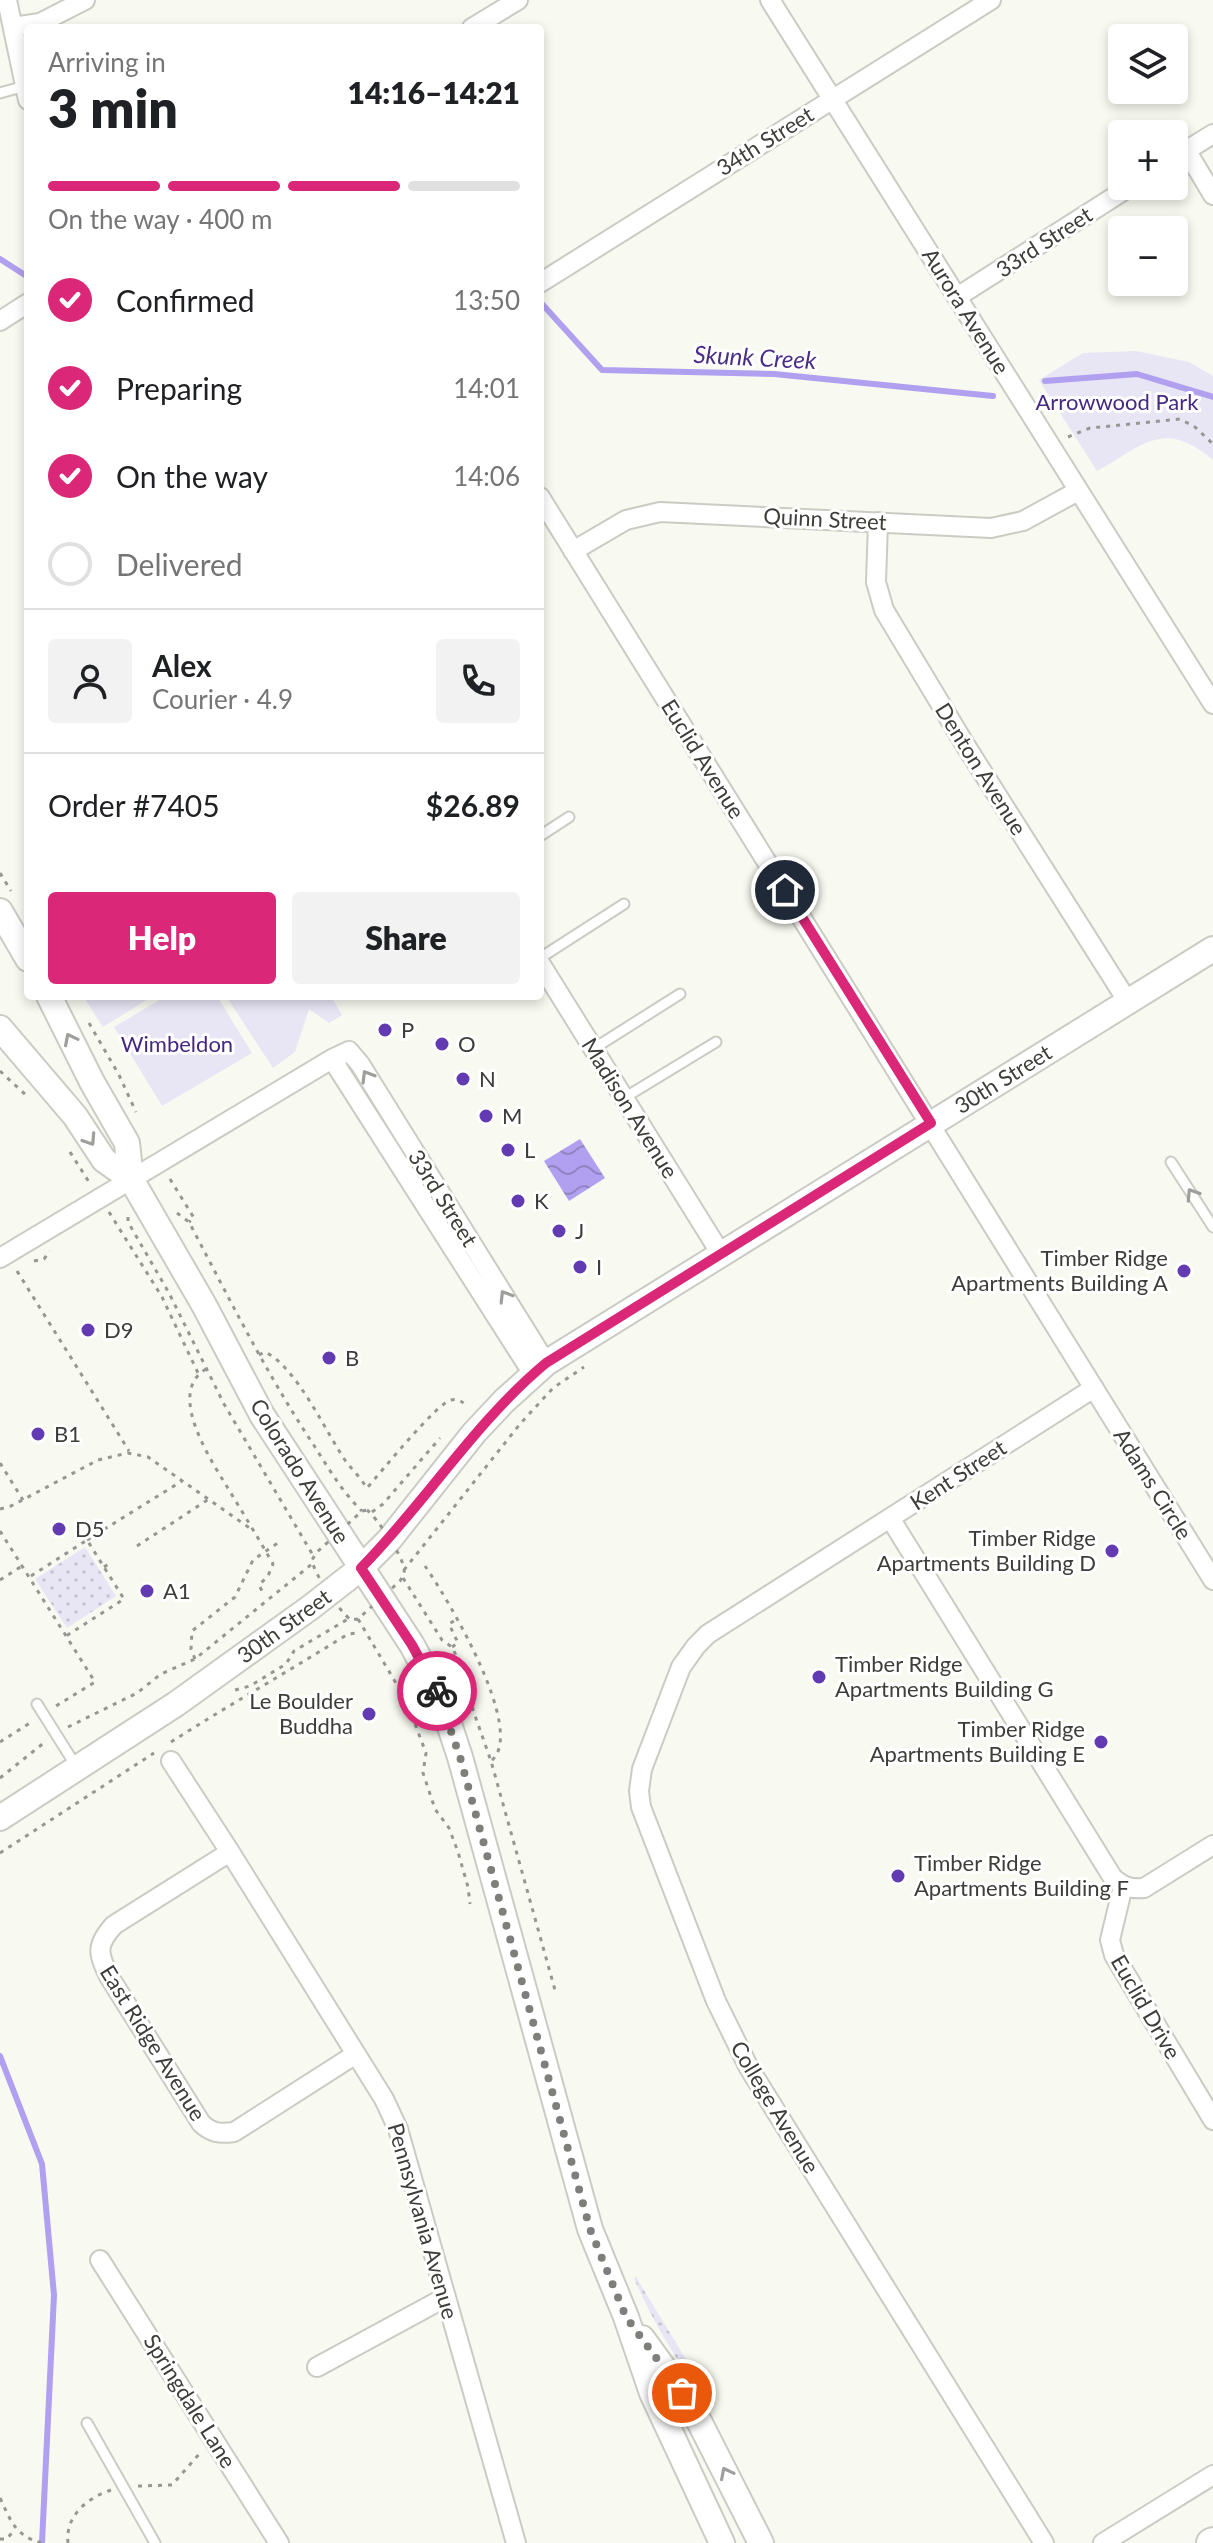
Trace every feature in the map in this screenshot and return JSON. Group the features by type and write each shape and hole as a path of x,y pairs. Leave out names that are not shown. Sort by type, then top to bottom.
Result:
{"main road":[{"path":"0,911 24,952"},
{"name":"30th Street","path":"0,1818 176,1704 361,1568 393,1535 474,1433 539,1368 1213,949"},
{"name":"Colorado Avenue","path":"51,1000 127,1143 131,1179 204,1305 262,1415 412,1645 446,1711 590,2229 626,2317 652,2393 722,2543"},
{"name":"Colorado Avenue","path":"0,1028 75,1116 104,1160 131,1179"},
{"name":"Colorado Avenue","path":"626,2317 682,2393 700,2423 761,2543"}],"street":[{"path":"7,0 24,83"},
{"path":"33,24 85,0"},
{"path":"479,24 518,0"},
{"name":"Aurora Avenue","path":"770,0 1213,704"},
{"name":"34th Street","path":"544,280 991,0"},
{"path":"13,27 24,25"},
{"path":"1188,149 1213,134"},
{"path":"1188,164 1213,195"},
{"name":"33rd Street","path":"957,297 1109,200"},
{"path":"0,321 24,306"},
{"name":"Quinn Street","path":"573,551 626,520 660,512 991,528 1023,521 1078,491"},
{"name":"Euclid Avenue","path":"544,504 1094,1388"},
{"name":"Denton Avenue","path":"878,522 876,582 884,610 1128,1002"},
{"name":"Madison Avenue","path":"544,967 721,1254"},
{"name":"33rd Street","path":"8,1263 99,1198 332,1059 539,1368"},
{"name":"Kent Street","path":"702,1640 1094,1388"},
{"name":"Adams Circle","path":"1094,1388 1213,1580"},
{"path":"890,1518 1110,1872 1123,1886 1144,1888 1213,1845"},
{"name":"College Avenue","path":"702,1640 681,1667 642,1769 639,1791 641,1807 716,2001 749,2068 1044,2543"},
{"name":"Pennsylvania Avenue","path":"165,1756 230,1852 384,2099 398,2129 516,2543"},
{"name":"East Ridge Avenue","path":"230,1852 114,1925 102,1939 100,1958 110,1978 201,2123 220,2134 234,2132 356,2054"},
{"name":"Euclid Drive","path":"1123,1886 1110,1940 1114,1955 1213,2120"},
{"name":"Springdale Lane","path":"100,2260 279,2543"},
{"path":"317,2367 446,2297"},
{"path":"1103,2543 1213,2475"}],"lane":[{"path":"0,93 24,93"},
{"path":"544,833 569,817"},
{"path":"544,957 624,904"},
{"path":"593,1049 680,994"},
{"path":"624,1098 716,1042"},
{"path":"1171,1162 1213,1227"},
{"path":"37,1704 78,1769"},
{"path":"87,2423 155,2543"}],"path":[{"path":"1051,446 1090,428 1180,419 1195,427 1213,444"},
{"path":"0,1071 29,1098"},
{"path":"67,1147 99,1198"},
{"path":"198,1373 162,1297 120,1227 128,1222 169,1293 224,1404 314,1557"},
{"path":"189,1222 259,1355 299,1423 348,1498 362,1511"},
{"path":"8,1263 131,1453"},
{"path":"259,1355 265,1352 275,1357 288,1370 347,1463 367,1488 431,1414 447,1401 455,1399 468,1406"},
{"path":"555,1990 493,1759 473,1710 471,1686 452,1647 442,1640 402,1580 404,1570 520,1424 553,1388 588,1364"},
{"path":"206,1369 198,1373 192,1382 189,1401 199,1440 273,1564 268,1576 259,1585 263,1593"},
{"path":"357,1516 367,1510 373,1514 440,1438"},
{"path":"0,1509 98,1460 131,1453 148,1457 254,1531"},
{"path":"0,1463 23,1500"},
{"path":"29,1577 182,1481"},
{"path":"137,1546 209,1499"},
{"path":"0,1531 95,1682 0,1742"},
{"path":"66,1636 124,1599 87,1540"},
{"path":"195,1659 191,1649 192,1631 235,1597 253,1560 282,1540"},
{"path":"56,1734 137,1693 161,1674 195,1659 313,1566 317,1552"},
{"path":"401,1561 404,1570"},
{"path":"104,1567 110,1563"},
{"path":"0,1580 22,1566"},
{"path":"425,1566 478,1656 493,1699 500,1733 493,1759"},
{"path":"344,1614 351,1620 360,1617 406,1700 426,1753 423,1773 435,1809 449,1828 458,1852 470,1904"},
{"path":"452,1647 458,1643 449,1624 457,1619"},
{"path":"172,1742 232,1702 253,1694 348,1634 358,1633"},
{"path":"0,1778 46,1741 33,1721"},
{"path":"0,1853 165,1756"},
{"path":"68,2543 66,2532 75,2513 98,2494 123,2487 172,2485 197,2454 218,2446"},
{"path":"0,2498 14,2530 42,2543"},
{"path":"0,2539 7,2539 14,2530"}],"green space":[{"name":"Arrowwood Park","path":"1136,351 1189,362 1213,376 1213,460 1196,447 1167,438 1141,445 1097,471 1039,380 1083,353"},
{"path":"86,1000 147,1000 103,1027"},
{"name":"Wimbeldon","path":"159,1000 219,1000 252,1053 162,1106 114,1027"},
{"path":"229,1000 333,1000 342,1015 329,1023 309,1009 295,1052 273,1068"},
{"path":"85,1547 116,1596 67,1628 35,1579"},
{"path":"636,2277 712,2402 703,2402 649,2310"}],"water":[{"path":"580,1139 605,1178 569,1201 544,1161"}],"waterway":[{"name":"Skunk Creek","path":"0,259 24,274"},
{"name":"Skunk Creek","path":"544,306 602,370 774,374 993,396"},
{"name":"Skunk Creek","path":"1045,381 1137,374 1213,397"},
{"path":"0,2056 42,2164 54,2295 42,2543"}],"way so far":[{"path":"437,1691 460,1757 590,2229 626,2317 682,2393"}],"place":[{"name":"P","path":"385,1030"},
{"name":"O","path":"442,1044"},
{"name":"N","path":"463,1079"},
{"name":"M","path":"486,1116"},
{"name":"L","path":"508,1150"},
{"name":"K","path":"518,1201"},
{"name":"J","path":"559,1231"},
{"name":"I","path":"580,1267"},
{"name":"Timber Ridge Apartments Building A","path":"1184,1271"},
{"name":"D9","path":"88,1330"},
{"name":"B","path":"329,1358"},
{"name":"B1","path":"38,1434"},
{"name":"D5","path":"59,1529"},
{"name":"Timber Ridge Apartments Building D","path":"1112,1551"},
{"name":"A1","path":"147,1591"},
{"name":"Timber Ridge Apartments Building G","path":"819,1677"},
{"name":"Le Boulder Buddha","path":"369,1714"},
{"name":"Timber Ridge Apartments Building E","path":"1101,1742"},
{"name":"Timber Ridge Apartments Building F","path":"898,1876"}],"route":[{"path":"437,1691 412,1645 361,1568 393,1535 474,1433 546,1363 931,1123 785,890"}]}
